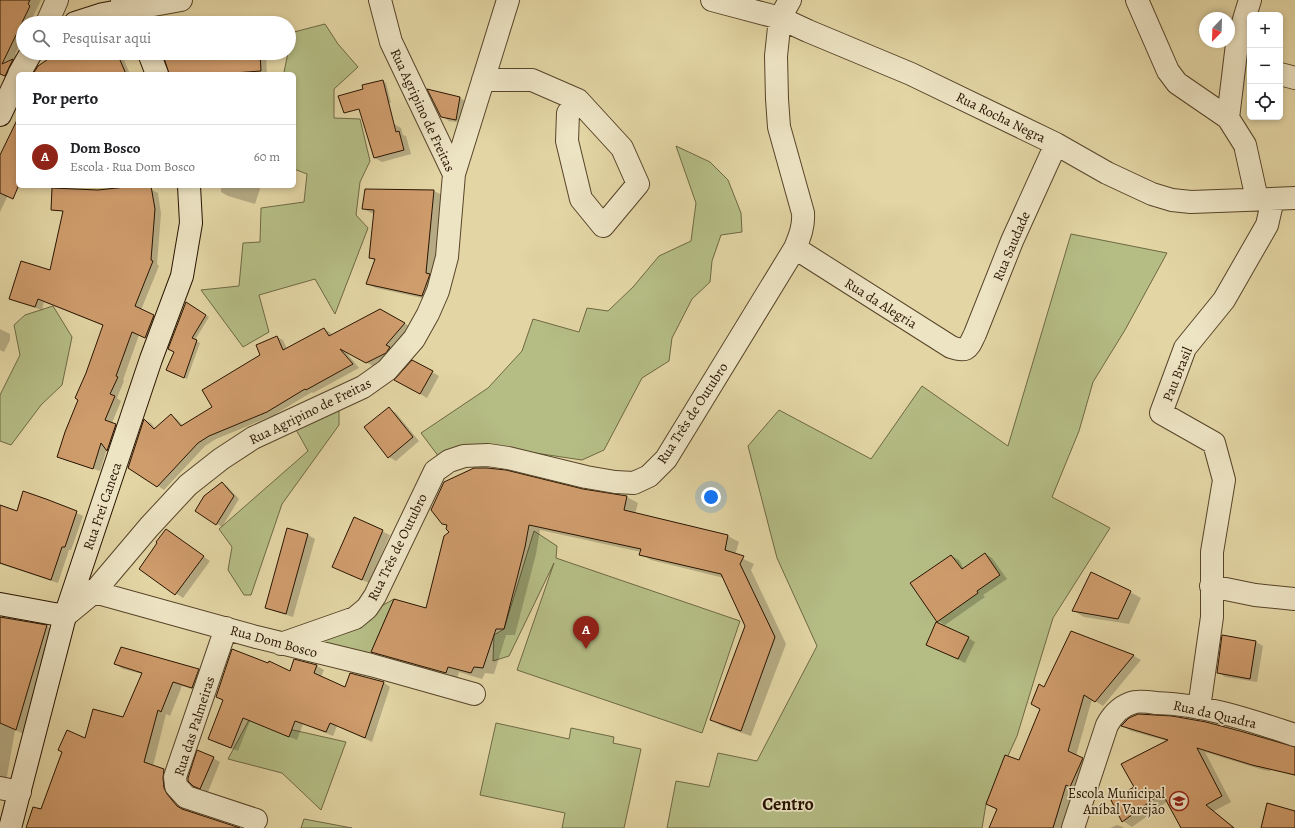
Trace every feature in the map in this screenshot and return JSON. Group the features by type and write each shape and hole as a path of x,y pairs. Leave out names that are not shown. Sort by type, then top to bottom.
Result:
{"street":[{"path":"50,16 57,0"},
{"path":"97,16 181,0"},
{"name":"Rua Agripino de Freitas","path":"84,590 149,527 188,485 220,459 253,438 363,387 387,370 414,338 428,314 438,291 447,257 454,174 391,42 380,0"},
{"path":"454,174 508,0"},
{"path":"1136,0 1168,71 1177,83 1228,118 1240,135 1265,199"},
{"path":"1228,118 1243,62 1240,31 1250,0"},
{"name":"Rua Rocha Negra","path":"719,1 785,9 808,31 911,74 1056,144 1106,173 1152,194 1172,200 1191,202 1295,198"},
{"name":"Rua Três de Outubro","path":"281,644 355,618 367,608 375,596 435,471 448,461 464,456 488,455 508,458 586,477 615,482 634,483 649,476 666,459 796,248 802,232 803,213 779,127 776,56 785,9"},
{"path":"21,72 27,60"},
{"path":"152,60 156,72"},
{"path":"1283,75 1295,78"},
{"path":"483,80 532,80 578,100 622,148 638,184 603,226 581,199 567,141 568,114 578,100"},
{"path":"0,115 16,81"},
{"name":"Rua Saudade","path":"968,348 1012,241 1056,144"},
{"name":"Rua Frei Caneca","path":"10,828 10,790 65,616 84,590 151,359 182,276 191,223 189,188"},
{"name":"Pau Brasil","path":"1199,708 1212,617 1212,552 1224,480 1214,443 1161,414 1185,348 1224,300 1267,225 1265,199"},
{"name":"Rua da Alegria","path":"796,248 951,347 961,350 968,348"},
{"path":"1211,586 1255,595 1295,599"},
{"name":"Rua Dom Bosco","path":"84,590 281,644 371,665 474,694"},
{"path":"0,604 65,616"},
{"name":"Rua das Palmeiras","path":"226,628 175,777 176,786 186,797 256,820"},
{"name":"Rua da Quadra","path":"1073,828 1107,725 1119,710 1127,705 1136,702 1167,703 1199,708 1258,723 1295,735"}],"green space":[{"path":"325,24 338,44 358,67 334,89 334,118 360,119 370,161 360,182 356,215 368,228 335,314 315,279 259,295 269,332 243,347 201,290 239,286 243,243 260,242 261,208 304,202 307,174 296,170 296,72 284,72 286,60 296,60 296,31"},
{"path":"676,146 710,162 728,180 741,213 742,232 721,235 712,261 710,282 692,299 672,338 669,361 642,378 604,450 582,460 488,446 439,457 421,433 488,388 522,351 533,319 579,332 587,308 608,311 633,287 659,256 691,241 696,203"},
{"path":"1071,234 1167,253 1125,330 1093,382 1079,431 1052,497 1110,528 1053,618 1017,736 986,804 982,828 667,828 676,781 709,787 718,753 757,761 817,646 777,558 748,446 779,410 871,459 922,386 1008,446"},
{"path":"53,306 72,337 62,385 41,405 11,445 0,441 0,395 20,355 14,325 25,315"},
{"path":"339,407 339,425 282,504 251,595 244,595 228,570 232,547 219,529 308,451 294,426"},
{"path":"534,531 557,546 556,558 740,621 702,733 517,670 554,563 509,656 493,661 494,635 504,629"},
{"path":"394,599 368,660 310,638 362,617"},
{"path":"249,720 346,742 321,810 282,773 228,759"},
{"path":"496,723 569,739 571,728 614,737 613,743 641,749 624,828 562,828 565,813 480,795"},
{"path":"304,819 352,828 301,828"}],"building":[{"path":"0,0 30,0 28,4 30,6 25,16 16,16 16,35 2,64 13,59 5,76 0,74"},
{"path":"47,60 120,60 125,72 34,72 38,66"},
{"path":"165,60 260,60 261,71 168,72"},
{"path":"383,80 396,132 399,131 404,150 374,158 359,109 344,113 338,96 363,89 362,85"},
{"path":"427,89 460,97 456,120 441,117"},
{"path":"16,122 16,188 18,188 13,199 0,193 0,155"},
{"path":"52,188 98,190 116,188 151,188 155,209 151,260 153,261 135,306 154,315 145,338 132,332 116,376 118,377 110,394 115,396 105,420 116,424 107,451 101,443 93,469 57,457 78,400 75,398 86,373 103,325 38,299 35,307 9,299 21,261 50,270 63,211 51,210"},
{"path":"365,189 434,190 426,273 430,274 422,296 366,284 375,259 369,258 374,210 362,209"},
{"path":"186,302 206,315 192,338 197,340 184,378 166,370 174,352 168,349"},
{"path":"380,309 405,323 386,345 390,347 386,353 366,363 340,349 353,364 306,390 305,389 267,412 209,436 198,443 157,487 128,468 144,419 154,429 171,414 181,426 212,407 202,390 260,355 256,345 277,336 283,350 324,328 329,336"},
{"path":"412,360 433,371 420,394 394,380"},
{"path":"389,407 413,437 388,458 364,427"},
{"path":"474,468 506,470 583,489 627,496 624,510 728,535 725,550 744,556 740,564 775,637 741,731 710,720 745,626 721,574 639,555 641,549 529,525 525,547 504,629 496,629 483,668 474,667 471,673 448,667 446,673 371,652 394,599 426,608 444,536 449,532 446,529 447,525 442,524 431,510 444,482"},
{"path":"222,482 234,496 216,525 195,511 204,496"},
{"path":"23,491 77,511 65,547 62,547 51,580 0,563 0,505 17,511"},
{"path":"354,517 383,530 362,580 332,567"},
{"path":"287,528 308,534 286,614 265,608"},
{"path":"166,529 204,556 175,595 139,569"},
{"path":"985,553 1000,575 977,591 978,593 937,622 910,583 951,555 962,569"},
{"path":"1091,572 1131,591 1118,619 1072,611"},
{"path":"0,617 47,625 16,730 0,723"},
{"path":"936,622 969,637 958,659 926,645"},
{"path":"1071,631 1134,655 1095,702 1084,695 1068,751 1083,758 1070,787 1066,785 1053,828 989,828 997,809 986,804 1005,755 1019,760 1040,709 1031,704 1039,684 1044,687"},
{"path":"1222,635 1256,641 1250,679 1217,673"},
{"path":"121,647 199,669 192,688 173,682 161,712 158,710 144,762 164,769 164,788 177,806 240,828 26,828 33,807 41,809 62,752 58,750 67,730 85,738 93,709 123,717 142,673 114,664"},
{"path":"232,649 268,663 269,661 290,671 294,659 317,665 314,673 345,687 350,673 384,682 365,738 330,723 326,732 295,721 289,737 243,718 231,748 208,739 223,700 216,697"},
{"path":"1138,714 1172,716 1206,722 1295,747 1295,775 1252,765 1197,748 1222,796 1206,805 1234,828 1181,828 1162,793 1122,822 1111,800 1134,787 1121,764 1168,740 1121,726 1129,718"},
{"path":"197,750 214,757 200,789 193,786 188,781"},
{"path":"1267,803 1295,811 1295,828 1261,828"}],"place":[{"name":"Dom Bosco","path":"586,649"},
{"name":"Escola Municipal Aníbal Varejão","path":"1179,801"}],"district":[{"name":"Centro","path":"788,804"}]}
